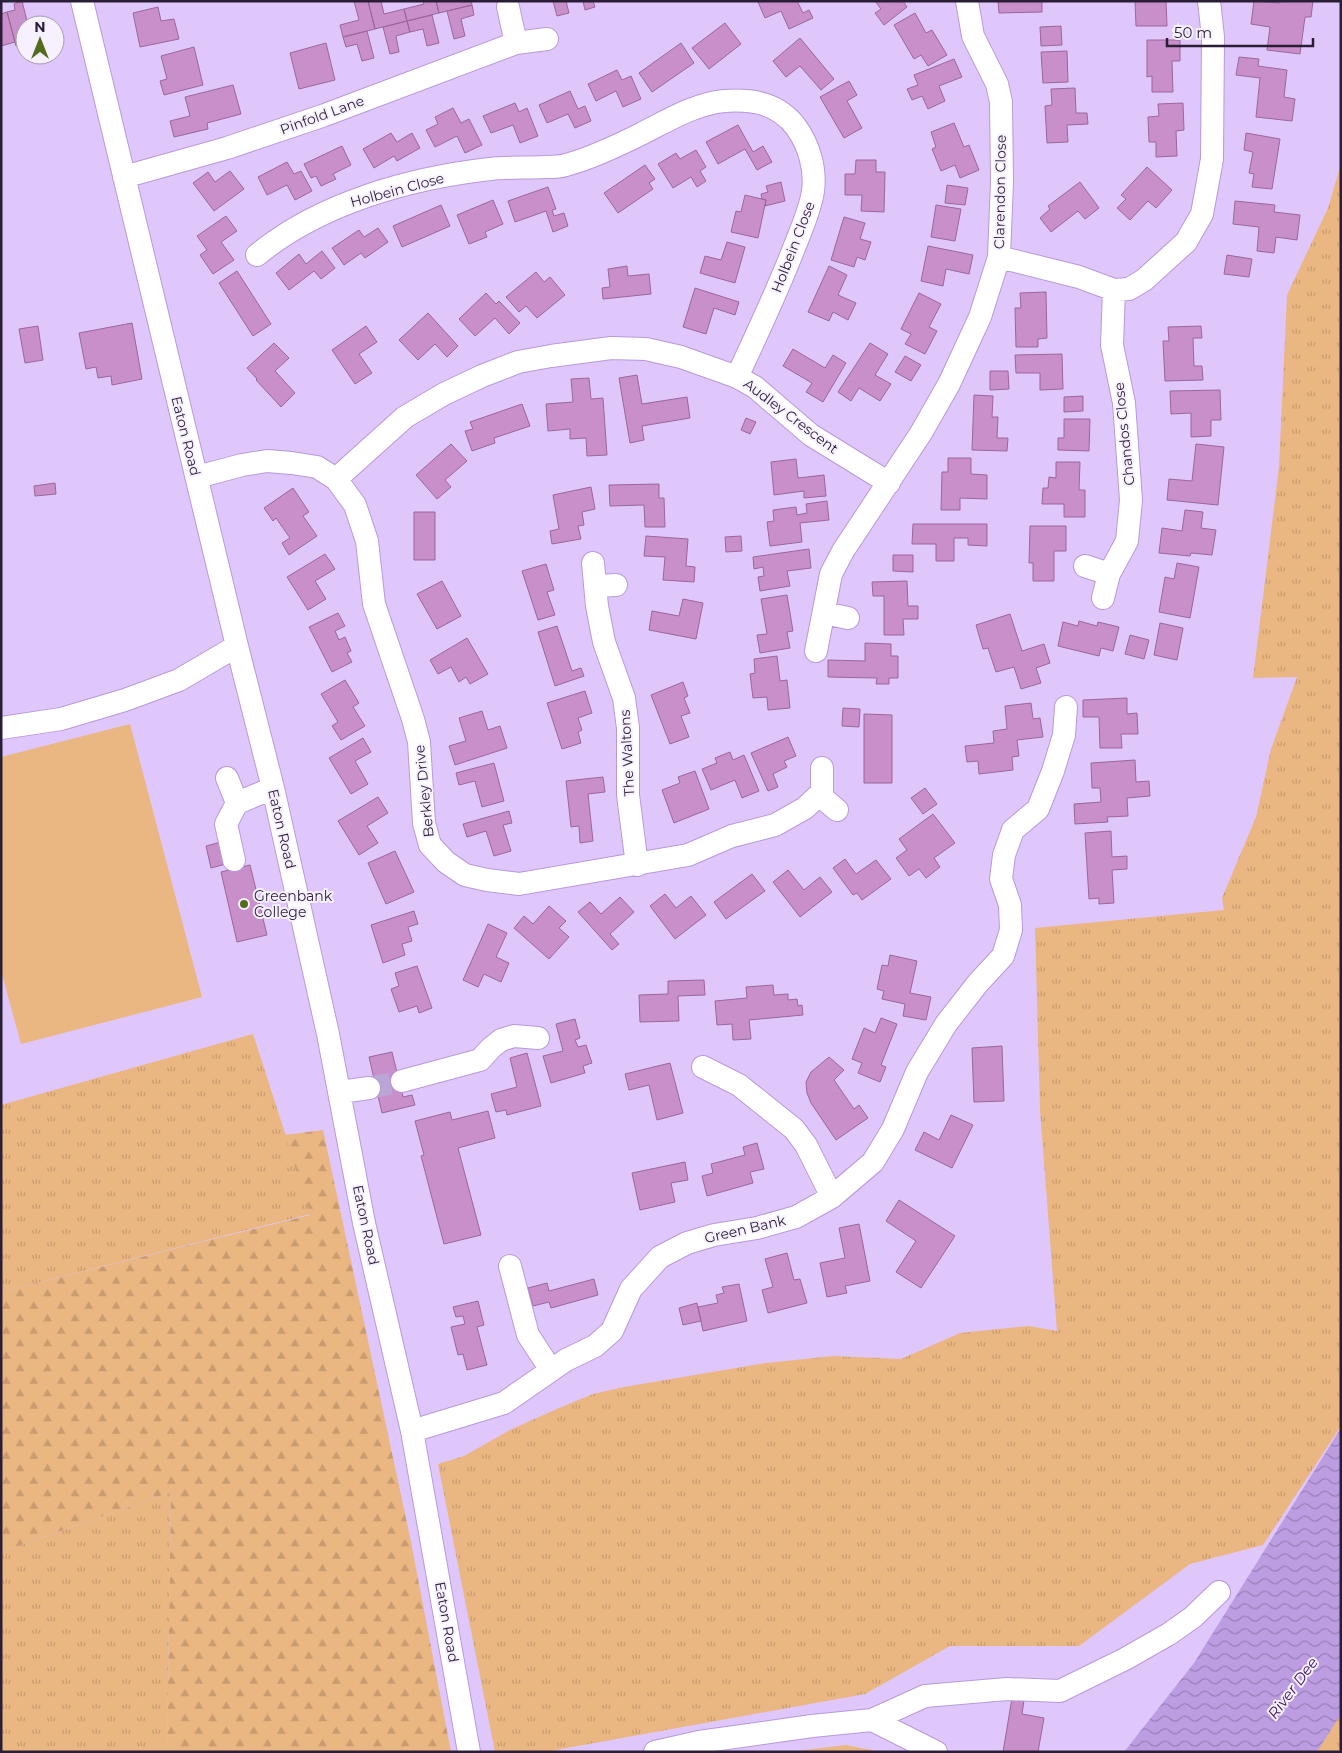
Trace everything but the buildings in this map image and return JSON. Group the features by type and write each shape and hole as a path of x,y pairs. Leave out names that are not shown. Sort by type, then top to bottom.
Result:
{"street":[{"name":"Eaton Road","path":"82,1 273,788 340,1092 364,1223 412,1431 469,1752"},
{"name":"Clarendon Close","path":"889,484 949,384 980,317 999,257 1002,182 1001,102 997,84 973,36 967,1"},
{"path":"999,257 1079,277 1114,290 1129,288 1144,280 1186,242 1202,214 1212,158 1213,37 1209,1"},
{"path":"508,7 516,43"},
{"name":"Pinfold Lane","path":"124,177 227,148 313,119 516,43 547,39"},
{"name":"Holbein Close","path":"262,242 341,205 377,192 459,174 492,169 568,175 605,151 702,105 723,101 758,102 772,107 788,117 800,133 809,150 813,170 813,190 808,211 777,292 737,376"},
{"name":"Chandos Close","path":"1103,598 1109,574 1127,542 1131,500 1124,403 1112,345 1114,290"},
{"name":"Audley Crescent","path":"336,479 405,417 444,394 518,362 611,348 646,349 681,357 737,376 755,387 811,435 889,484"},
{"name":"Berkley Drive","path":"197,477 242,465 267,461 292,463 317,468 336,479 355,505 367,542 374,604 419,742 424,823 430,845 446,862 465,875 519,884 688,855 732,836 775,825 805,808 819,795"},
{"path":"816,651 831,574 843,551 889,484"},
{"name":"The Waltons","path":"593,563 606,585 597,606 604,642 624,698 628,728 628,795 637,865"},
{"path":"1085,566 1109,574"},
{"path":"824,614 848,618"},
{"path":"1,728 61,719 125,700 179,680 237,646"},
{"name":"Green Bank","path":"412,1431 504,1403 566,1360 595,1346 612,1330 632,1289 660,1257 687,1242 714,1235 757,1228 796,1217 832,1196 873,1162 893,1129 917,1072 946,1024 978,983 1003,956 1011,930 1010,905 1001,879 1004,855 1013,830 1038,809 1053,771 1064,735 1066,707"},
{"path":"822,768 822,792 819,795 837,810"},
{"path":"227,778 237,803"},
{"path":"234,860 226,824 237,803 273,788"},
{"path":"402,1080 480,1060 501,1040 514,1036 538,1038"},
{"path":"703,1068 739,1085 794,1129 806,1145 832,1196"},
{"path":"340,1092 369,1088"},
{"path":"510,1266 528,1335 551,1370"},
{"path":"655,1752 699,1742 812,1726 872,1720 925,1696 1007,1689 1060,1691 1125,1659 1169,1634 1193,1617 1219,1592"},
{"path":"872,1720 936,1752"}],"green space":[{"path":"1341,164 1341,1426 1263,1545 1190,1564 1079,1646 950,1646 865,1694 545,1752 495,1752 438,1464 464,1456 510,1430 559,1408 593,1394 624,1387 766,1363 833,1356 901,1359 960,1333 1029,1326 1057,1331 1040,1110 1035,928 1224,910 1222,898 1256,817 1271,749 1297,677 1253,678 1279,467 1287,295 1328,208"},
{"path":"130,724 202,997 21,1044 1,971 1,757"},
{"path":"253,1034 311,1214 1,1292 1,1105"},
{"path":"323,1130 411,1542 451,1752 167,1752 171,1492 1,1552 1,1292 310,1215 285,1135"},
{"path":"171,1492 167,1752 1,1752 1,1552"},
{"path":"1341,1699 1341,1752 1303,1752"},
{"path":"846,1745 881,1752 789,1752"}],"water":[{"name":"River Dee","path":"1341,1428 1341,1714 1320,1747 1316,1752 1124,1752 1194,1663"}],"tunnel":[{"path":"369,1088 402,1081"}],"place":[{"name":"Greenbank College","path":"244,904"}]}
